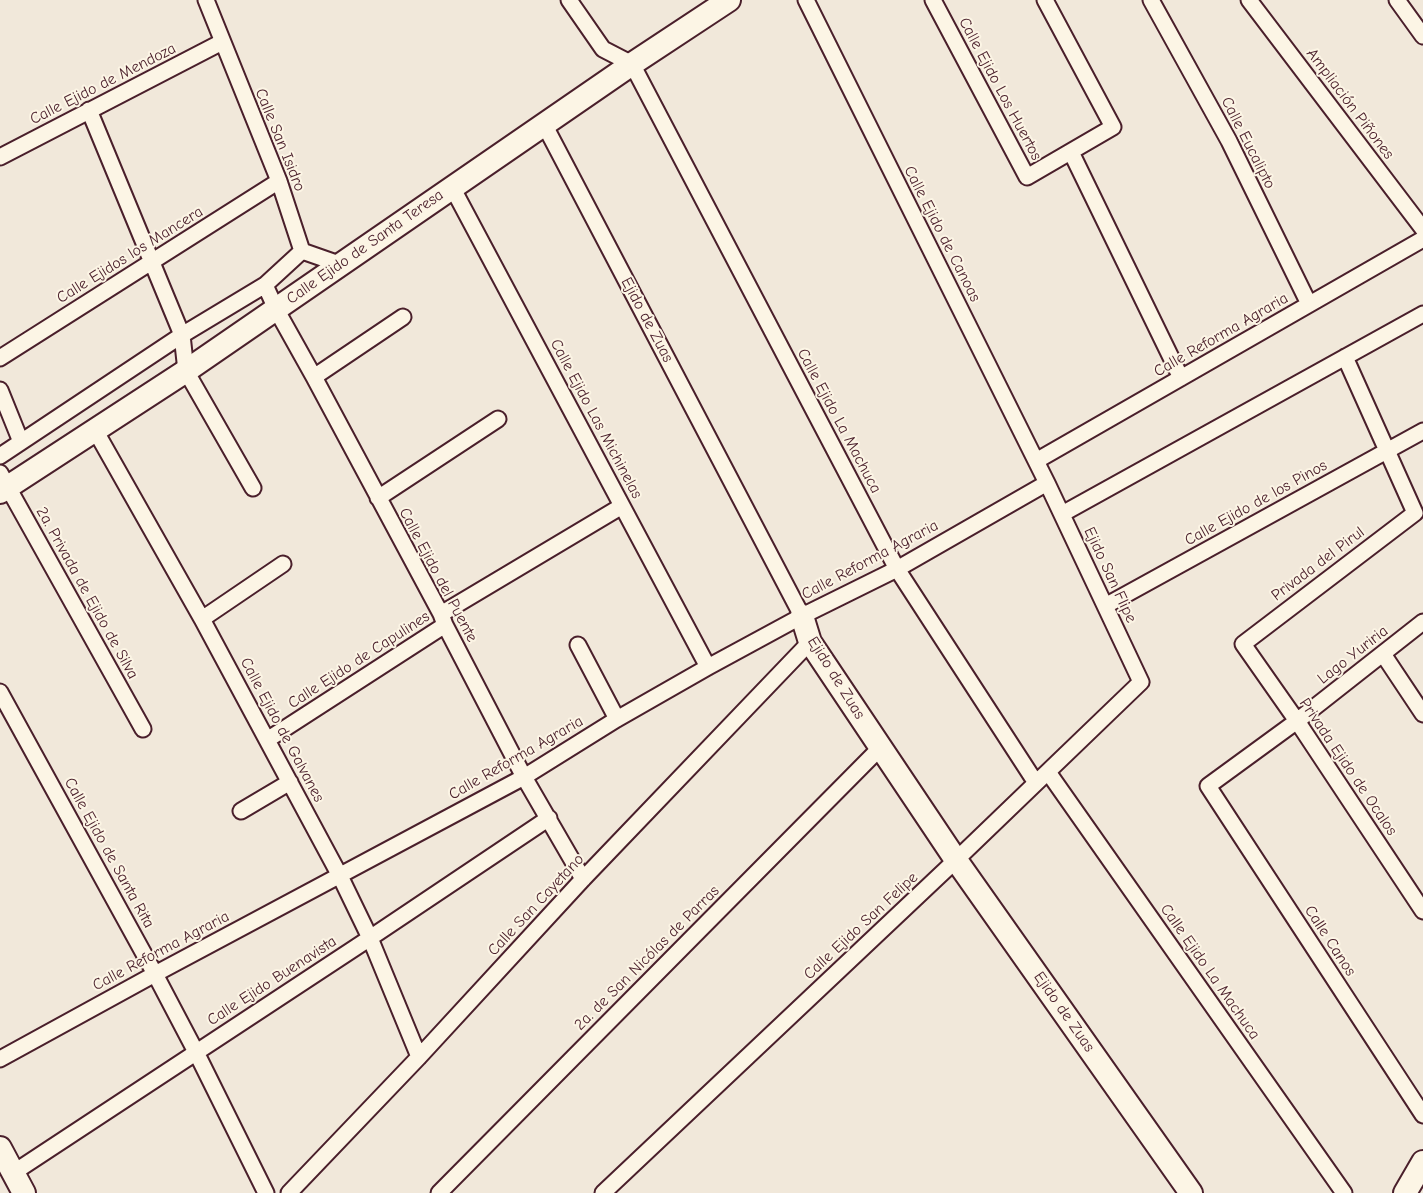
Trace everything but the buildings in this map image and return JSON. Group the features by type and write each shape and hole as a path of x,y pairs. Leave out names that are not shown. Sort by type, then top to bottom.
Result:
{"street":[{"name":"Calle San Isidro","path":"206,0 279,181 302,251"},
{"path":"569,0 603,49 632,64"},
{"name":"Calle Ejido de Santa Teresa","path":"2,484 95,430 186,371 544,124 729,0"},
{"name":"Calle Ejido de Canoas","path":"806,0 1047,483"},
{"name":"Calle Ejido Los Huertos","path":"933,0 1028,177 1071,152"},
{"path":"1045,0 1113,126 1071,152 1181,378"},
{"name":"Calle Eucalipto","path":"1151,0 1228,141 1309,304"},
{"name":"Ampliación Piñones","path":"1249,0 1423,229"},
{"path":"1397,0 1423,36"},
{"name":"Calle Ejido de Mendoza","path":"0,157 222,42"},
{"name":"Calle Ejido La Machuca","path":"632,64 897,570 1036,783"},
{"path":"89,110 182,335 186,371 254,488"},
{"name":"Ejido de Zuas","path":"544,124 802,616 810,642 956,860 1191,1193"},
{"name":"Calle Ejidos los Mancera","path":"0,358 279,181"},
{"name":"Calle Ejido Las Michinelas","path":"452,187 708,668"},
{"name":"Calle Reforma Agraria","path":"1036,461 1423,239"},
{"path":"302,251 342,265"},
{"name":"Calle Ejido de Santa Teresa","path":"0,456 182,335 265,285 302,251"},
{"name":"Calle Ejido del Puente","path":"265,285 524,777 583,879"},
{"path":"1062,514 1423,314"},
{"path":"314,377 403,317"},
{"path":"1345,357 1388,451"},
{"path":"0,390 21,442"},
{"path":"378,498 498,419"},
{"name":"Calle Ejido de Galvanes","path":"95,430 202,619 340,876 370,938 419,1057"},
{"name":"Calle Ejido de los Pinos","path":"1105,606 1423,431"},
{"name":"Privada del Pirul","path":"1242,644 1415,513 1388,451"},
{"name":"Calle Reforma Agraria","path":"0,1059 524,777 617,719 802,616 897,570 1047,483"},
{"name":"Ejido San Flipe","path":"1047,483 1141,682"},
{"name":"2a. Privada de Ejido de Silva","path":"2,484 143,729"},
{"name":"Calle Ejido de Capulines","path":"267,740 443,620 622,506"},
{"path":"202,619 284,564"},
{"name":"Lago Yuriria","path":"1208,786 1297,721 1423,622"},
{"name":"Calle San Cayetano","path":"289,1193 419,1057 583,879 810,642"},
{"name":"Privada Ejido de Ocalos","path":"1242,644 1297,721 1423,911"},
{"path":"578,645 617,719"},
{"path":"1383,654 1423,714"},
{"name":"Calle Ejido San Felipe","path":"603,1193 956,860 1141,682"},
{"name":"Calle Ejido de Santa Rita","path":"0,692 155,974 266,1193"},
{"name":"2a. de San Nicólas de Parras","path":"439,1193 881,747"},
{"name":"Calle Ejido La Machuca","path":"1048,772 1344,1193"},
{"path":"240,811 290,782"},
{"name":"Calle Canos","path":"1208,786 1423,1115"},
{"name":"Calle Ejido Buenavista","path":"13,1173 549,818"},
{"path":"0,1148 24,1193"},
{"path":"1405,1193 1423,1162"}]}
